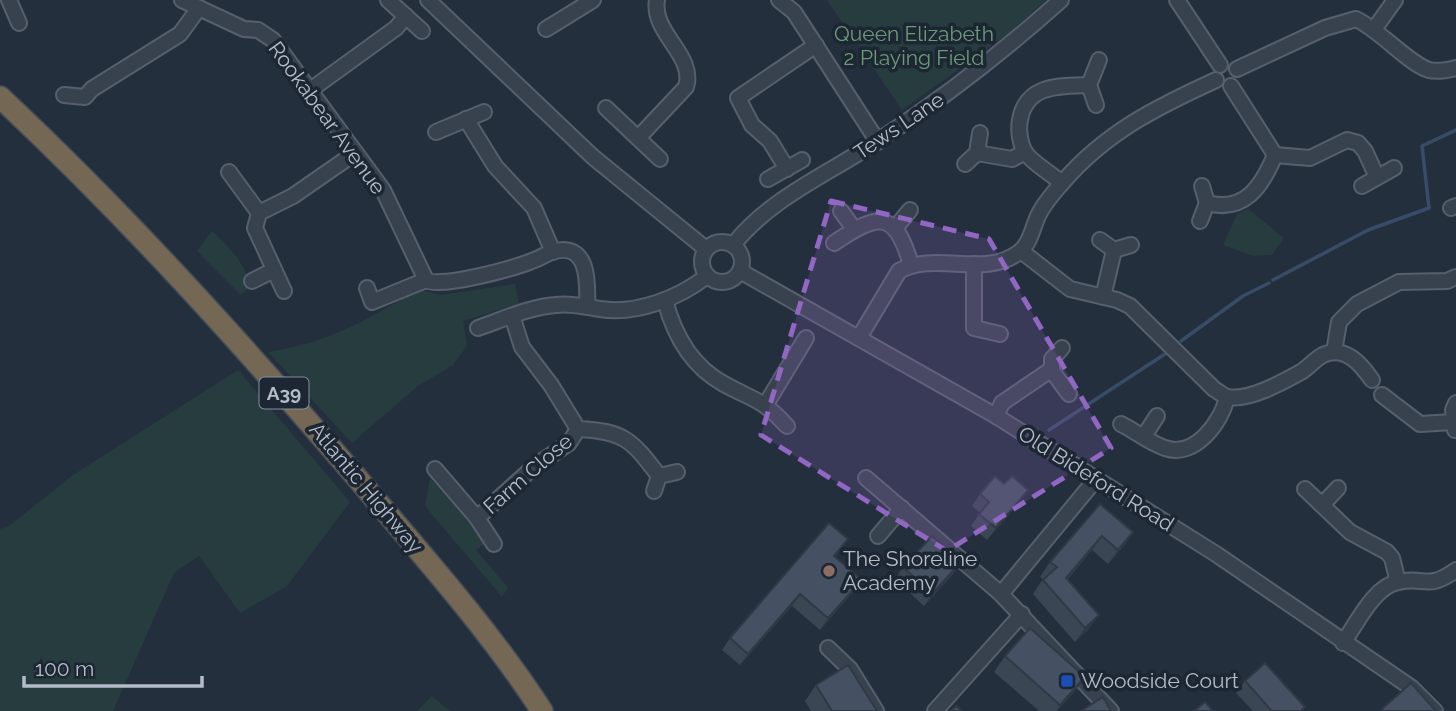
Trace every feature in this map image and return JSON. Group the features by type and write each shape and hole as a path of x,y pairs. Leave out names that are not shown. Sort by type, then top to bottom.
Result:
{"highway":[{"name":"Atlantic Highway","path":"0,97 137,231 226,326 466,606 511,664 542,711"}],"street":[{"path":"19,23 11,4 28,0"},
{"name":"Rookabear Avenue","path":"182,0 244,29 258,30 273,40 383,190 426,281"},
{"path":"388,0 422,31"},
{"path":"428,0 593,157 706,249"},
{"path":"546,29 593,0"},
{"path":"638,138 686,87 688,79 685,65 657,18 657,0"},
{"path":"779,0 794,12 878,142"},
{"name":"Tews Lane","path":"733,245 751,222 770,206 878,142 980,70 1060,0"},
{"path":"1177,0 1220,65"},
{"path":"1375,28 1395,0"},
{"path":"64,95 85,97 92,89 180,34 199,8"},
{"path":"309,91 396,27 406,16"},
{"path":"1237,69 1342,21 1356,19 1375,28 1418,64 1430,70 1456,68"},
{"path":"787,169 770,141 752,125 738,98 816,45"},
{"path":"1096,105 1089,85 1099,60"},
{"path":"1230,63 1237,69 1238,78 1231,86 1221,85 1216,80 1216,69 1220,65 1230,63"},
{"path":"860,336 900,271 926,262 974,264 1008,259 1021,251 1038,215 1062,183 1103,141 1152,111 1216,80"},
{"path":"1062,183 1025,152 1018,129 1020,117 1034,93 1051,87 1089,85"},
{"path":"1231,86 1275,155"},
{"path":"607,108 660,159"},
{"path":"436,132 484,112"},
{"path":"466,119 495,166 534,208 553,252"},
{"path":"965,164 977,153 980,134"},
{"path":"1275,155 1310,158 1348,140 1359,143 1377,177"},
{"path":"977,153 1012,159 1025,152"},
{"path":"284,291 255,228 259,213 293,196 355,153"},
{"path":"1207,203 1227,206 1250,196 1260,186 1275,155"},
{"path":"768,178 802,160"},
{"path":"1362,186 1394,167"},
{"path":"229,172 259,213"},
{"path":"1200,221 1207,203 1202,186"},
{"path":"896,227 910,210"},
{"path":"841,211 854,229"},
{"path":"834,243 854,229 882,221 896,227 903,236 911,265"},
{"path":"1100,240 1114,250"},
{"path":"721,242 733,245 742,258 740,271 729,282 715,281 707,276 701,262 706,249 721,242"},
{"path":"1114,250 1130,245"},
{"path":"1102,297 1114,250"},
{"path":"1021,251 1070,289 1130,306 1214,389 1227,397 1245,396 1270,386 1303,371 1322,355 1334,352 1349,355 1372,380"},
{"path":"367,288 372,302 426,281 437,284 531,261 553,252 573,252 584,263 588,272 587,306"},
{"path":"974,264 968,332 1000,334"},
{"path":"252,281 274,271"},
{"name":"Old Bideford Road","path":"740,271 860,336 996,416 1216,554 1412,688 1435,711"},
{"path":"478,328 560,304 620,310 665,300 692,288 707,276"},
{"path":"1334,352 1339,322 1357,304 1399,282 1447,281 1456,277"},
{"path":"665,300 671,324 686,350 713,377 766,404 787,426"},
{"name":"Farm Close","path":"512,316 522,347 551,385 578,429"},
{"path":"766,404 806,338"},
{"path":"1062,348 1052,359 1052,371 1069,394"},
{"path":"996,416 1002,403 1052,371"},
{"path":"1382,395 1420,424 1455,426 1456,403"},
{"path":"1121,424 1167,449 1189,446 1212,430 1224,413 1227,397"},
{"path":"1144,436 1157,416"},
{"name":"Farm Close","path":"578,429 607,430 626,438 636,446 659,476"},
{"name":"Farm Close","path":"477,518 535,466 561,450 578,429"},
{"name":"Farm Close","path":"435,470 477,518 494,544"},
{"path":"654,491 659,476 677,471"},
{"path":"866,478 1001,594 1111,711"},
{"path":"1001,594 1096,479"},
{"path":"1322,505 1338,488"},
{"path":"1305,489 1350,532 1387,552 1392,558 1398,582"},
{"path":"878,536 902,508"},
{"path":"1343,643 1378,594 1398,582 1433,584 1456,570"},
{"path":"935,711 1022,614"},
{"path":"828,648 850,669 876,711"}],"highlighted area":[{"path":"831,201 989,239 1111,448 947,551 761,435"}],"green space":[{"name":"Queen Elizabeth 2 Playing Field","path":"827,0 1046,0 1012,31 902,110"},
{"path":"1248,209 1284,238 1272,255 1253,256 1223,245 1237,214"},
{"path":"212,231 236,256 248,277 251,286 241,295 197,251"},
{"path":"515,284 519,304 463,321 467,346 453,365 418,386 352,443 268,352 308,343 346,329 418,289 440,295"},
{"path":"238,370 350,502 287,586 240,613 199,556 174,573 113,711 0,711 0,529 9,526 73,475"},
{"path":"430,478 484,544 476,550 508,588 502,597 425,506"},
{"path":"432,696 450,711 417,711"}],"building":[{"path":"995,476 1004,484 1012,476 1028,490 996,528 979,514 989,502 980,494"},
{"path":"1100,504 1133,532 1118,550 1102,536 1066,578 1099,615 1085,628 1043,580 1057,567 1050,562"},
{"path":"829,523 848,539 834,556 862,580 828,618 800,594 748,654 730,638"},
{"path":"932,536 961,562 932,594 903,567"},
{"path":"1030,628 1085,677 1060,705 1005,656"},
{"path":"1265,663 1305,707 1301,711 1272,711 1245,681"},
{"path":"848,665 877,711 832,711 816,685"},
{"path":"1411,683 1436,711 1382,709"},
{"path":"1103,697 1111,711 1081,711"},
{"path":"1205,702 1213,711 1194,711"}],"waterway":[{"path":"1273,280 1368,230 1429,208 1422,146 1456,130"},
{"path":"1181,341 1243,296 1269,283"},
{"path":"1049,430 1168,352"}],"place":[{"name":"The Shoreline Academy","path":"829,571"},
{"name":"Woodside Court","path":"1067,681"}]}
